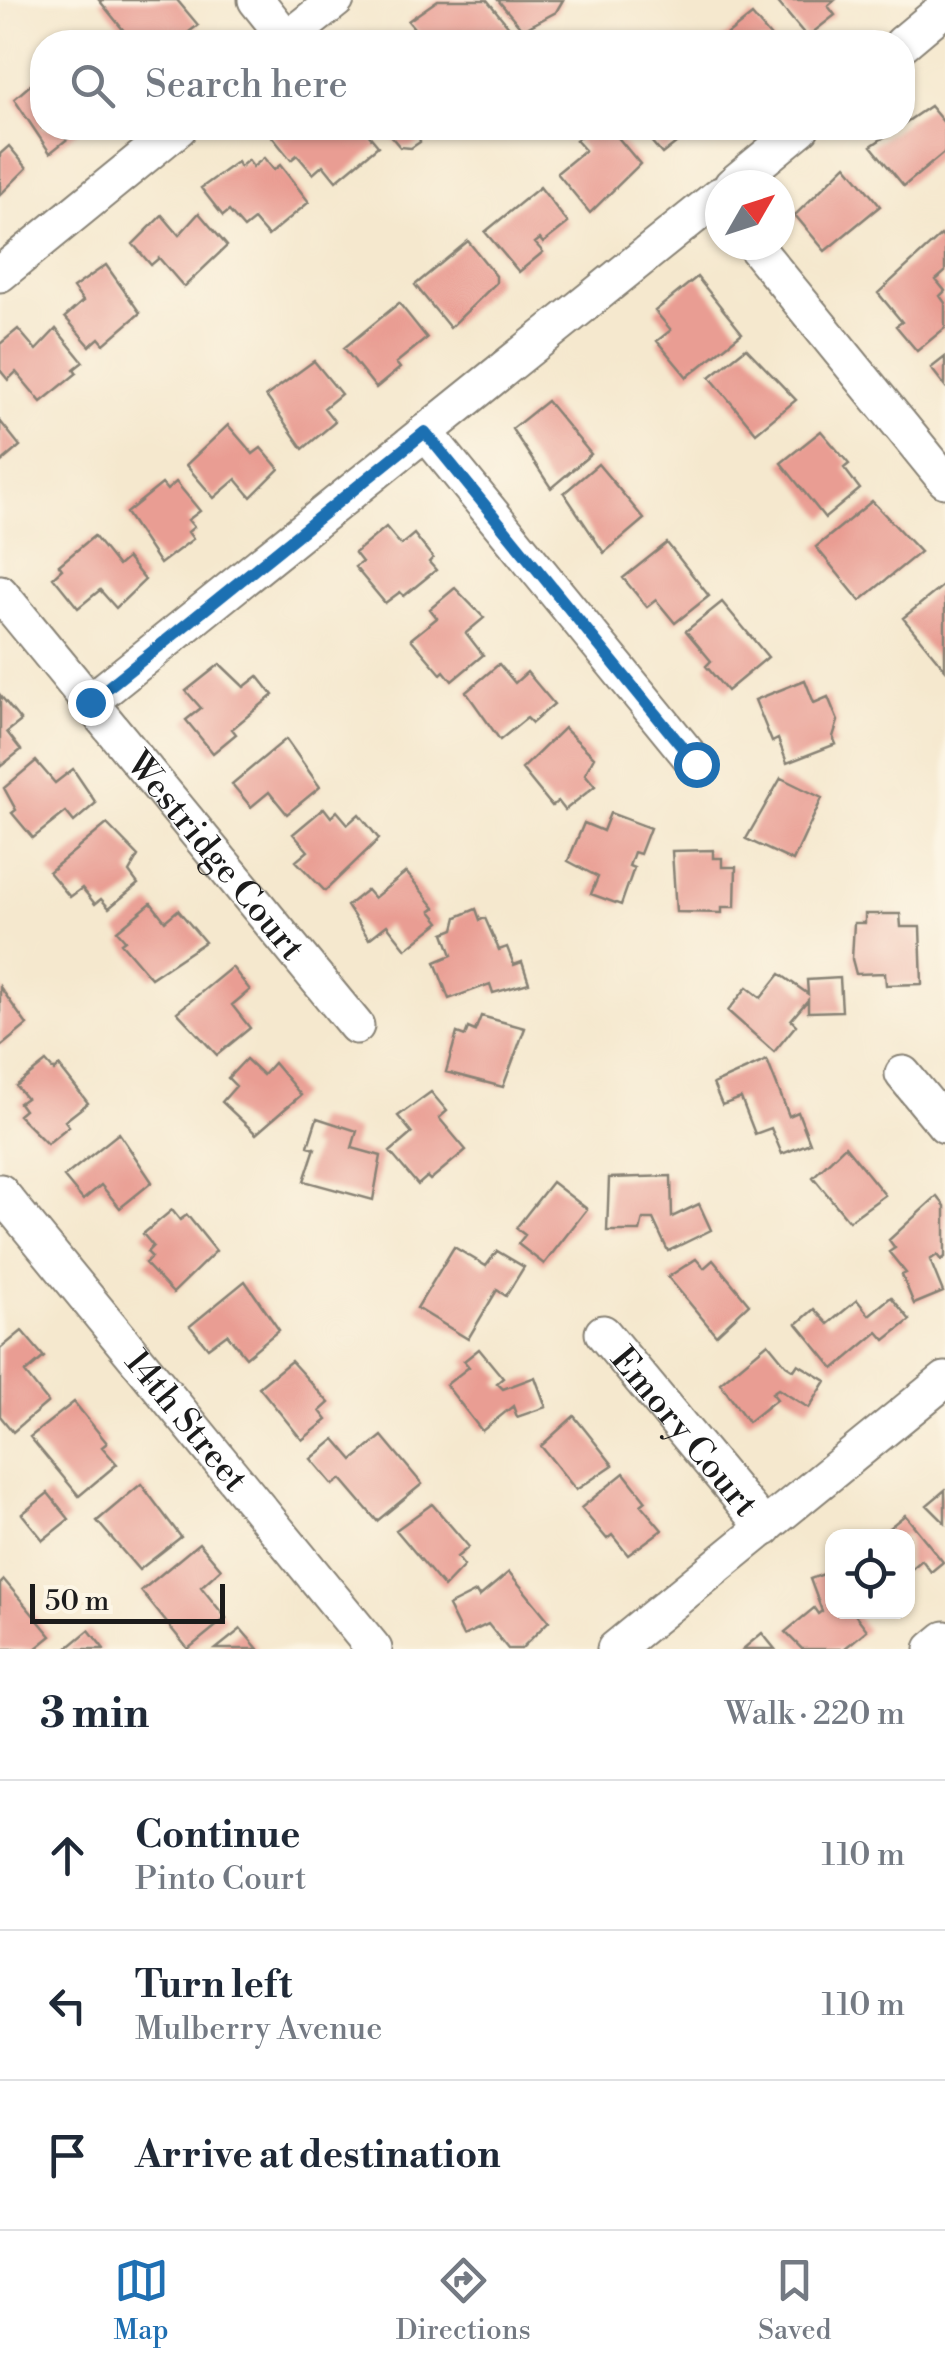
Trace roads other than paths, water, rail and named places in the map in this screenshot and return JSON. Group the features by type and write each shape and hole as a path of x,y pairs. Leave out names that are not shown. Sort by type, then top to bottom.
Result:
{"street":[{"path":"256,0 277,30"},
{"path":"299,30 336,0"},
{"path":"915,33 945,8"},
{"path":"0,274 164,140"},
{"path":"751,170 787,140"},
{"path":"90,702 705,209"},
{"path":"766,260 945,480"},
{"path":"425,432 696,764"},
{"name":"Westridge Court","path":"0,593 356,1026"},
{"path":"903,1074 945,1126"},
{"name":"14th Street","path":"0,1192 374,1649"},
{"name":"Emory Court","path":"603,1333 765,1528"},
{"path":"614,1649 945,1380"},
{"path":"933,1649 945,1640"}]}
